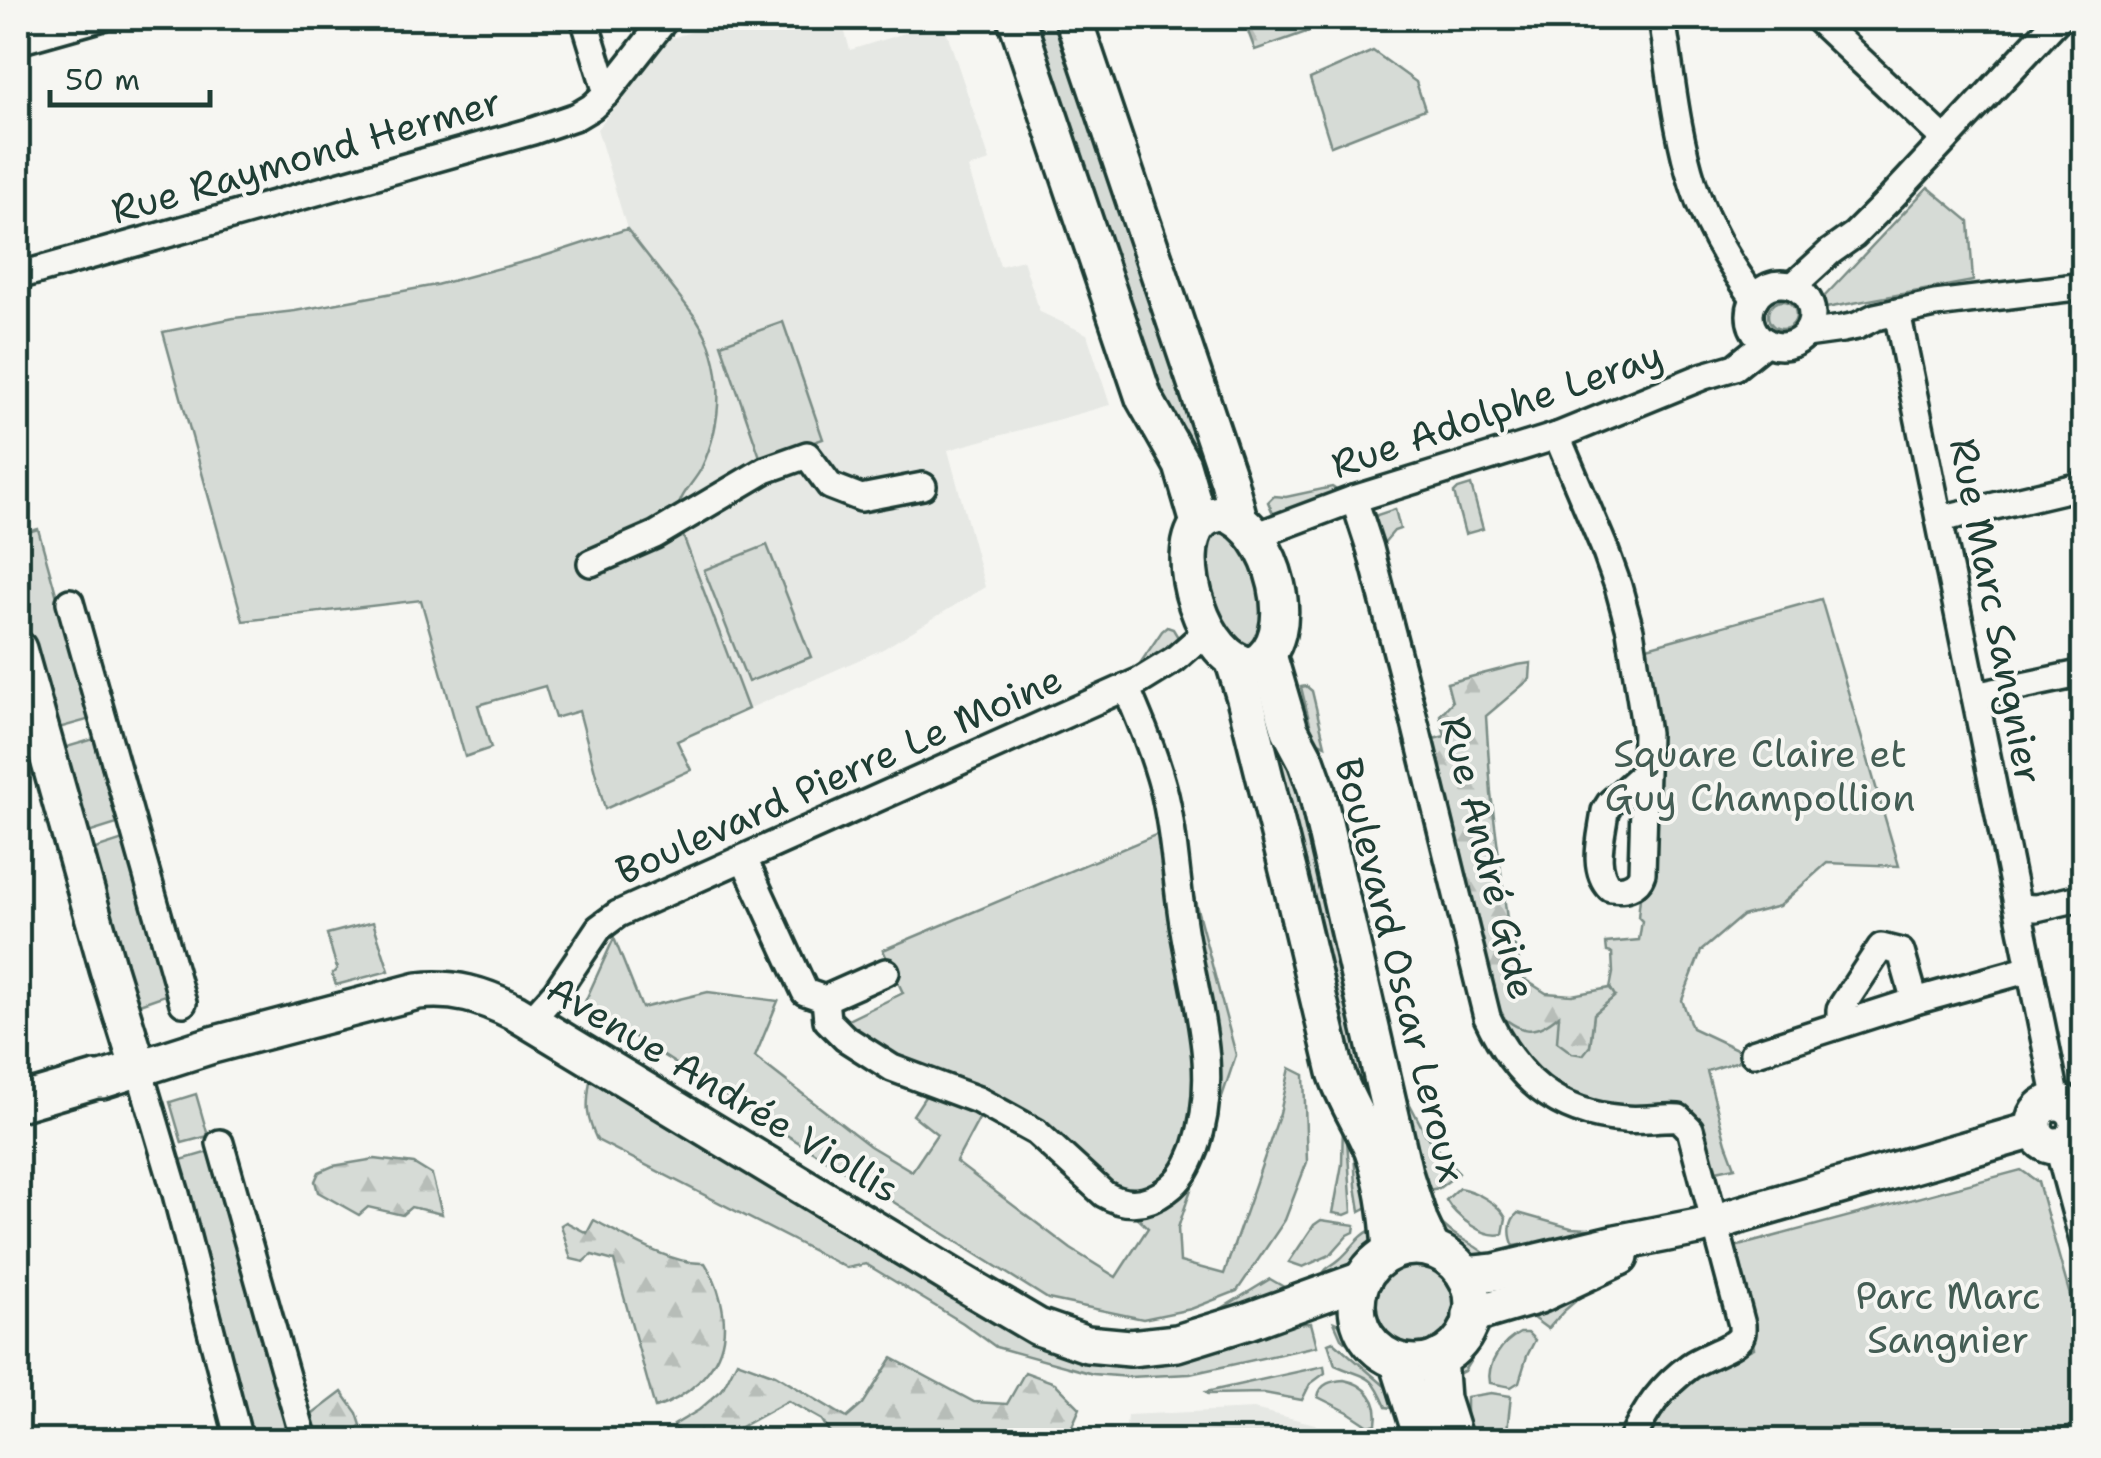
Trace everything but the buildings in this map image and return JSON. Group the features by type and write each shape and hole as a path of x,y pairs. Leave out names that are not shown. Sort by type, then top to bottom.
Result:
{"main road":[{"path":"1016,18 1144,398 1182,466 1200,523"},
{"path":"1073,18 1230,481 1247,527 1272,568 1280,627 1251,658 1221,650 1196,606 1190,573 1191,540 1207,517 1224,514 1247,527"},
{"path":"18,651 30,746 139,1069"},
{"name":"Boulevard Oscar Leroux","path":"1251,658 1306,760 1316,788 1404,1173 1432,1249"},
{"name":"Boulevard Oscar Leroux","path":"1251,658 1245,698 1336,1072 1373,1151 1381,1180 1391,1251"},
{"name":"Avenue Andrée Viollis","path":"18,1103 212,1045 418,990 468,992 530,1021 1038,1327 1087,1344 1152,1348 1177,1343 1248,1322 1362,1280"},
{"path":"1465,1275 1495,1272 1700,1226 2061,1123"},
{"path":"1471,1315 1548,1292 1608,1261 1700,1226"},
{"path":"1416,1246 1432,1249 1457,1264 1465,1275 1471,1315 1464,1335 1449,1352 1426,1362 1398,1361 1375,1345 1357,1322 1362,1280 1366,1270 1391,1251 1416,1246"},
{"name":"Avenue Andrée Viollis","path":"1248,1322 1288,1315 1357,1322"},
{"path":"1438,1358 1441,1400 1454,1440"},
{"path":"1398,1361 1424,1440"}],"street":[{"path":"18,41 100,18"},
{"path":"584,18 607,93"},
{"name":"Rue Raymond Hermer","path":"18,276 578,116 607,93 666,18"},
{"path":"1662,18 1693,185 1718,242 1755,299"},
{"path":"1816,18 1945,140"},
{"path":"2059,18 1854,235 1830,252 1805,309 1800,340 1780,346 1759,334 1751,313 1755,299 1765,289 1786,284 1805,309 1857,326 1886,314 1936,304 2084,286"},
{"name":"Rue Marc Sangnier","path":"1886,314 1940,519 2084,1244"},
{"name":"Rue Adolphe Leray","path":"1247,527 1314,515 1557,436 1704,376 1744,340 1759,334"},
{"path":"1557,436 1618,586 1630,630 1646,733 1645,772"},
{"path":"591,563 654,535 765,470 807,454 830,486 861,498 923,486"},
{"path":"1940,519 2084,485"},
{"name":"Rue André Gide","path":"1354,499 1403,674 1486,1017 1514,1065 1553,1097 1601,1116 1672,1117 1685,1122 1703,1176 1700,1226"},
{"name":"Rue Adolphe Leray","path":"1272,568 1278,544 1314,515"},
{"path":"70,602 182,1003"},
{"name":"Boulevard Pierre Le Moine","path":"530,1021 608,920 1126,688 1174,660 1208,630"},
{"path":"1975,696 2084,673"},
{"path":"825,999 826,1020 844,1038 892,1068 978,1100 1036,1132 1116,1201 1135,1204 1154,1200 1186,1172 1202,1126 1208,1080 1206,1044 1182,918 1164,789 1126,688"},
{"path":"744,859 805,992 825,999 886,972"},
{"path":"2018,907 2036,908 2084,897"},
{"path":"1840,1024 1840,1009 1880,947 1901,952 1916,1000"},
{"path":"1753,1053 1916,1000 2030,969"},
{"path":"139,1069 240,1440"},
{"path":"220,1143 304,1440"},
{"path":"1632,1440 1645,1412 1667,1386 1690,1366 1734,1344 1742,1334 1742,1325 1700,1226"}],"shaded area":[{"path":"695,18 841,18 850,50 943,21 990,161 968,168 1000,266 1023,260 1040,312 1087,334 1110,405 948,450 985,587 883,649 748,709 682,532 679,502 710,450 719,397 717,369 696,318 627,229 597,129 671,38 698,30"},
{"path":"1254,1409 1315,1424 1331,1440 1125,1440 1127,1415"},
{"path":"2083,1422 2083,1440 2029,1440"}],"green space":[{"path":"1027,18 1067,18 1226,489 1213,506 1161,390 1149,394"},
{"path":"1243,18 1346,18 1255,50"},
{"path":"1373,51 1416,82 1425,109 1331,146 1310,79"},
{"path":"1928,187 1969,221 1973,281 1826,308 1823,298"},
{"path":"627,229 696,318 713,354 718,392 714,431 701,469 679,505 679,513 682,533 748,709 677,741 691,770 605,809 579,711 555,718 545,686 478,705 491,748 465,757 421,600 243,621 163,332 436,285"},
{"path":"1782,301 1792,305 1796,315 1792,325 1782,329 1772,325 1768,315 1772,305"},
{"path":"783,322 823,439 761,460 721,344"},
{"path":"1471,485 1483,529 1465,534 1454,493"},
{"path":"1332,487 1334,492 1276,520 1268,502 1274,496"},
{"path":"1395,509 1400,529 1377,551 1370,526 1377,515"},
{"path":"38,529 91,719 48,731 18,617 18,535"},
{"path":"1226,530 1263,570 1261,644 1240,647 1202,592 1207,539"},
{"path":"767,545 811,657 748,682 704,570"},
{"name":"Square Claire et Guy Champollion","path":"1821,599 1899,866 1827,863 1779,906 1742,916 1701,951 1682,1000 1692,1028 1743,1052 1745,1059 1707,1071 1735,1167 1707,1173 1694,1122 1575,1098 1541,1077 1494,1011 1559,1014 1590,1046 1594,1014 1615,996 1610,988 1612,953 1607,952 1606,943 1639,940 1653,773 1640,649"},
{"path":"1167,627 1179,639 1139,665 1162,631"},
{"path":"1531,663 1530,679 1486,716 1491,794 1507,919 1524,979 1546,993 1572,995 1610,988 1615,996 1594,1014 1590,1046 1583,1055 1572,1053 1557,1042 1559,1015 1541,1027 1526,1030 1494,1011 1433,739 1445,736 1440,715 1452,702 1447,683"},
{"path":"1301,687 1312,691 1325,745 1314,740"},
{"path":"1273,695 1306,791 1387,1120 1366,1119 1252,702"},
{"path":"94,739 117,824 85,834 53,751"},
{"path":"1160,833 1179,841 1236,1055 1178,1228 1180,1262 1224,1274 1280,1113 1290,1068 1304,1075 1307,1162 1285,1220 1237,1291 1191,1309 1143,1319 1048,1299 584,1004 614,938 642,1008 708,992 778,1001 755,1057 870,1146 912,1171 937,1134 913,1115 928,1092 981,1115 956,1162 1071,1249 1116,1277 1148,1228 1043,1128 894,1061 840,1024 903,993 883,950"},
{"path":"123,840 168,994 128,1008 89,851"},
{"path":"373,922 389,971 336,985 332,974 337,969 327,934"},
{"path":"590,1081 604,1084 1039,1336 1311,1323 1317,1346 1190,1374 1129,1377 1093,1374 996,1347 866,1264 847,1268 597,1140 588,1111"},
{"path":"1399,1083 1426,1135 1459,1173 1439,1188 1428,1190"},
{"path":"196,1094 208,1136 182,1143 170,1102"},
{"path":"1343,1124 1352,1212 1345,1215 1333,1213 1342,1164"},
{"path":"1353,1133 1377,1202 1360,1211 1356,1186"},
{"path":"212,1151 292,1440 247,1440 174,1162"},
{"path":"375,1159 414,1164 432,1175 442,1214 411,1207 402,1215 368,1207 359,1215 318,1192 315,1181 319,1172"},
{"name":"Parc Marc Sangnier","path":"2021,1170 2038,1182 2083,1342 2083,1422 2029,1440 1644,1440 1651,1423 1692,1377 1754,1348 1731,1248"},
{"path":"1459,1188 1498,1207 1506,1218 1503,1234 1479,1230 1456,1213 1446,1200"},
{"path":"1518,1213 1595,1233 1558,1246 1547,1241 1514,1246 1510,1229"},
{"path":"1436,1217 1493,1261 1470,1261 1445,1247"},
{"path":"594,1220 663,1254 705,1263 717,1289 724,1329 714,1362 688,1391 655,1408 614,1261 592,1255 584,1262 571,1259 561,1225 566,1222 587,1233"},
{"path":"1321,1220 1355,1225 1354,1232 1330,1255 1303,1267 1289,1262 1314,1225"},
{"path":"1379,1226 1378,1243 1358,1269 1321,1277 1361,1237"},
{"path":"1652,1252 1586,1292 1548,1329 1533,1318 1556,1308 1561,1294"},
{"path":"1417,1257 1435,1261 1451,1271 1461,1287 1465,1305 1461,1323 1451,1339 1435,1349 1417,1353 1399,1349 1383,1339 1373,1323 1369,1305 1373,1287 1383,1271 1399,1261"},
{"path":"1270,1279 1289,1290 1209,1316"},
{"path":"1503,1320 1489,1331 1464,1371 1448,1379 1454,1359 1478,1324"},
{"path":"1334,1322 1357,1335 1389,1366 1385,1375 1341,1338"},
{"path":"1520,1333 1528,1333 1535,1340 1519,1382 1511,1387 1490,1383 1490,1368 1497,1354"},
{"path":"1333,1341 1386,1387 1393,1408 1386,1407 1372,1381 1335,1365 1328,1343"},
{"path":"892,1358 974,1402 1007,1404 1025,1372 1055,1383 1080,1408 1066,1440 834,1440 822,1420 788,1401 717,1440 683,1440 674,1425 722,1390 737,1361 775,1375 847,1418 863,1404"},
{"path":"1324,1366 1325,1373 1310,1384 1302,1400 1264,1393 1206,1392"},
{"path":"1344,1380 1359,1385 1370,1395 1376,1408 1376,1424 1369,1426 1318,1397 1324,1386"},
{"path":"342,1392 361,1425 352,1433 354,1440 316,1440 309,1417"},
{"path":"1491,1393 1511,1396 1506,1440 1470,1440 1466,1430 1466,1397"}]}
